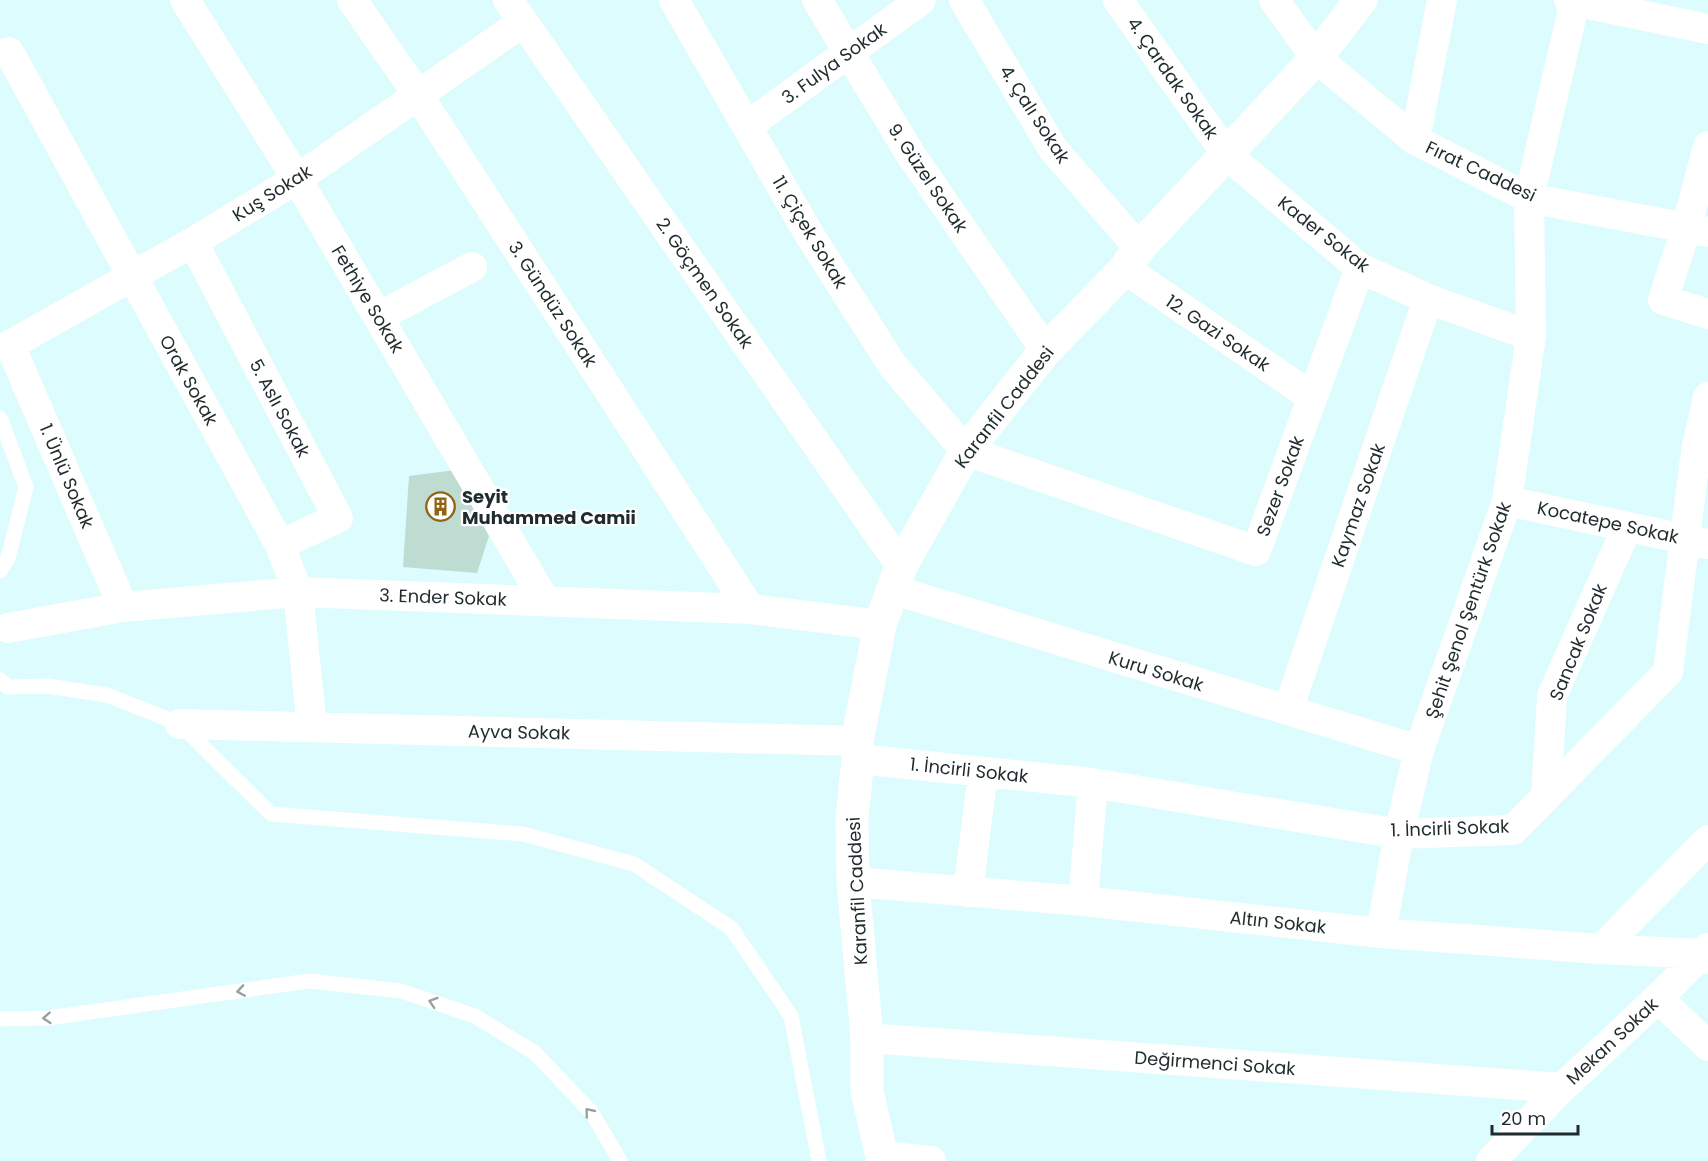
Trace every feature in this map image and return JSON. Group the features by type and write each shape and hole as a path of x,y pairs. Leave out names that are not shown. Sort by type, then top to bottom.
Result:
{"street":[{"name":"Fethiye Sokak","path":"185,0 297,179 545,601"},
{"name":"3. Gündüz Sokak","path":"352,0 418,95 750,609"},
{"name":"11. Çiçek Sokak","path":"674,0 810,234 893,366 966,451"},
{"name":"9. Güzel Sokak","path":"817,0 911,156 1046,351"},
{"name":"3. Fulya Sokak","path":"747,126 921,0"},
{"name":"4. Çalı Sokak","path":"964,0 1053,149 1132,259"},
{"name":"4. Çardak Sokak","path":"1118,0 1227,155"},
{"name":"Fırat Caddesi","path":"1274,0 1316,58 1415,140 1529,198 1697,230"},
{"name":"Karanfil Caddesi","path":"883,1158 867,1091 867,1038 853,882 852,818 858,750 880,625 898,578 966,451 1046,351 1316,58 1361,0"},
{"path":"1415,140 1442,0"},
{"path":"1572,1 1708,29"},
{"name":"Şehit Şenol Şentürk Sokak","path":"1381,933 1399,834 1419,750 1507,501 1531,336 1529,198 1572,1"},
{"name":"Kuş Sokak","path":"10,345 193,242 297,179 418,95 515,11"},
{"name":"2. Göçmen Sokak","path":"515,11 898,578"},
{"name":"Orak Sokak","path":"9,52 280,545 298,592 312,727"},
{"path":"1708,146 1697,230 1663,300 1708,314"},
{"name":"Kader Sokak","path":"1227,155 1360,268 1428,299 1531,336"},
{"name":"5. Aslı Sokak","path":"193,242 338,518 280,545"},
{"name":"12. Gazi Sokak","path":"1132,259 1312,397"},
{"path":"378,317 472,267"},
{"name":"Sezer Sokak","path":"966,451 1257,551 1360,268"},
{"name":"Kaymaz Sokak","path":"1288,710 1428,299"},
{"name":"1. Ünlü Sokak","path":"10,345 123,607"},
{"name":"1. İncirli Sokak","path":"858,750 983,772 1093,783 1399,834 1513,830 1668,672 1696,542 1708,397"},
{"name":"Kocatepe Sokak","path":"1507,501 1696,542"},
{"name":"Sancak Sokak","path":"1546,797 1552,696 1627,527"},
{"name":"Kuru Sokak","path":"898,578 1288,710 1419,750"},
{"name":"3. Ender Sokak","path":"8,628 123,607 298,592 750,609 880,625"},
{"name":"Ayva Sokak","path":"180,724 312,727 858,750"},
{"path":"968,892 983,772"},
{"path":"1083,901 1093,783"},
{"path":"1601,949 1708,840"},
{"name":"Altın Sokak","path":"853,882 1083,901 1381,933 1706,954"},
{"name":"Mekan Sokak","path":"1491,1161 1562,1088 1706,954"},
{"path":"1658,998 1708,1046"},
{"name":"Değirmenci Sokak","path":"867,1038 1562,1088"},
{"path":"883,1158 931,1161"}],"lane":[{"path":"0,418 26,487 8,558 0,571"},
{"path":"0,680 8,687 47,686 107,695 180,724 271,814 524,834 634,864 731,928 791,1016 819,1161"},
{"path":"0,1019 48,1018 309,981 401,991 475,1016 535,1053 592,1113 620,1161"}],"building":[{"name":"Seyit Muhammed Camii","path":"456,470 489,536 477,573 403,567 409,476"}],"place":[{"name":"Seyit Muhammed Camii","path":"441,506"}]}
